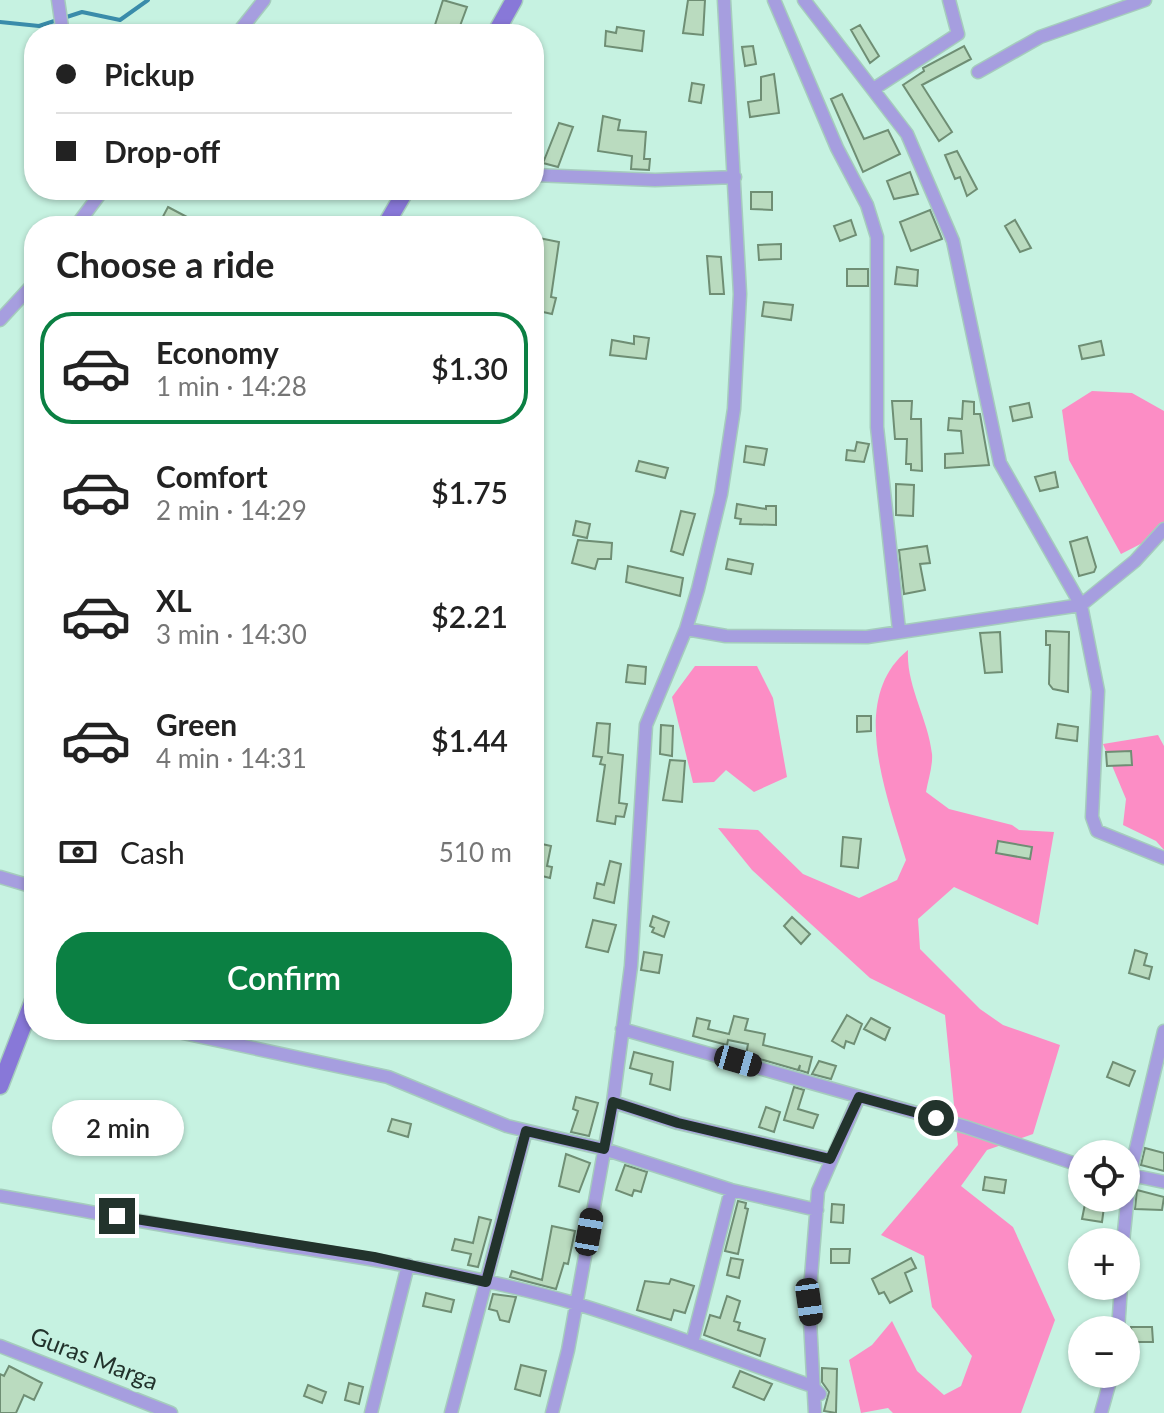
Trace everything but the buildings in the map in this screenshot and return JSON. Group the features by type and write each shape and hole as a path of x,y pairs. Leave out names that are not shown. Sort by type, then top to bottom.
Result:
{"main road":[{"path":"501,24 514,0"},
{"path":"0,1086 24,1025"}],"street":[{"path":"245,24 264,0"},
{"path":"552,1413 576,1304 613,1102 631,966 646,725 686,629 721,494 734,409 740,294 724,0"},
{"path":"774,0 837,148 867,205 877,237 877,427 899,630"},
{"path":"804,0 875,88 907,134 953,241 1000,463 1081,605 1098,691 1092,817 1097,831 1164,858"},
{"path":"875,88 958,34 949,0"},
{"path":"978,72 1040,37 1145,0"},
{"path":"544,175 655,180 735,177"},
{"path":"0,320 24,294"},
{"path":"686,629 726,636 867,637 1081,605 1135,561 1164,529"},
{"path":"0,877 24,884"},
{"path":"622,1029 966,1127 1068,1161"},
{"path":"1137,1140 1164,1031"},
{"path":"216,1040 388,1077 526,1131 604,1149 731,1190 817,1210"},
{"path":"815,1413 809,1302 818,1191 859,1097"},
{"path":"613,1102 678,1123 830,1159"},
{"path":"451,1413 526,1131"},
{"path":"1140,1177 1164,1182"},
{"path":"692,1343 731,1190"},
{"path":"0,1196 408,1265 486,1282 576,1304 692,1343 816,1390"},
{"path":"371,1413 408,1265"},
{"name":"Guras Marga","path":"0,1346 171,1413"},
{"path":"1101,1413 1108,1388"}],"shaded area":[{"path":"1092,391 1132,393 1164,411 1164,532 1121,554 1069,460 1062,410"},
{"path":"908,650 910,676 932,754 926,792 949,809 1012,825 1019,830 1054,832 1038,925 954,887 918,919 920,949 980,1009 1003,1025 1060,1045 1033,1134 987,1150 961,1186 1013,1227 1055,1320 1021,1413 893,1413 888,1408 861,1413 849,1360 872,1345 892,1321 917,1371 944,1395 961,1386 972,1356 932,1307 924,1256 881,1235 958,1145 945,1015 870,978 752,870 718,828 758,830 803,874 859,898 897,880 906,860 883,779 877,750 876,722 879,695 890,671"},
{"path":"695,666 757,666 773,698 787,777 754,792 726,770 714,782 693,783 672,697"},
{"path":"1158,735 1164,746 1164,850 1156,841 1123,825 1126,799 1103,744"}],"waterway":[{"path":"45,24 82,12 120,20 148,0"},
{"path":"0,22 24,24"}],"route":[{"path":"117,1216 264,1243 374,1257 486,1282 526,1131 604,1149 613,1102 678,1123 783,1145 830,1159 859,1097 936,1118"}]}
